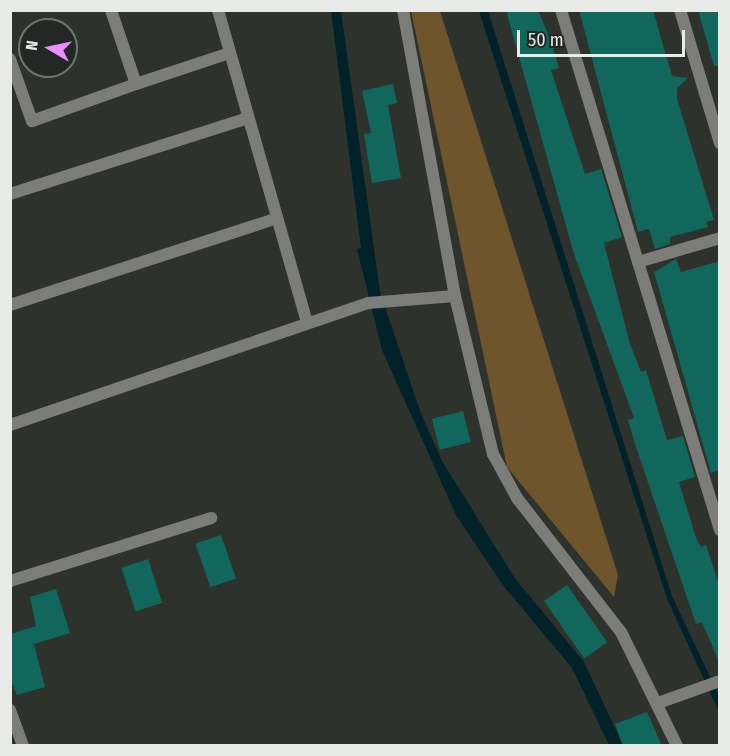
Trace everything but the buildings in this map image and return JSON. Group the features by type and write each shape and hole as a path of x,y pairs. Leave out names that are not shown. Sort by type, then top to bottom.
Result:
{"street":[{"path":"111,10 136,84"},
{"path":"218,10 307,323"},
{"path":"403,10 455,296 493,454 517,498 621,632 658,703 677,746"},
{"path":"561,10 720,530"},
{"path":"680,10 720,143"},
{"path":"10,59 32,121 230,53"},
{"path":"10,194 249,118"},
{"path":"10,305 277,219"},
{"path":"638,262 720,238"},
{"path":"10,425 368,303 455,296"},
{"path":"10,581 211,518"},
{"path":"658,703 718,682"},
{"path":"10,710 23,746"}],"shaded area":[{"path":"411,11 440,11 618,575 614,597 507,467"}],"water":[{"path":"331,11 341,11 380,292 420,411 442,461 514,577 584,662 623,745 609,745 572,668 505,588 456,515 382,350 357,249 361,248"},
{"path":"479,11 488,11 672,596 719,696 719,712 667,599"}]}
